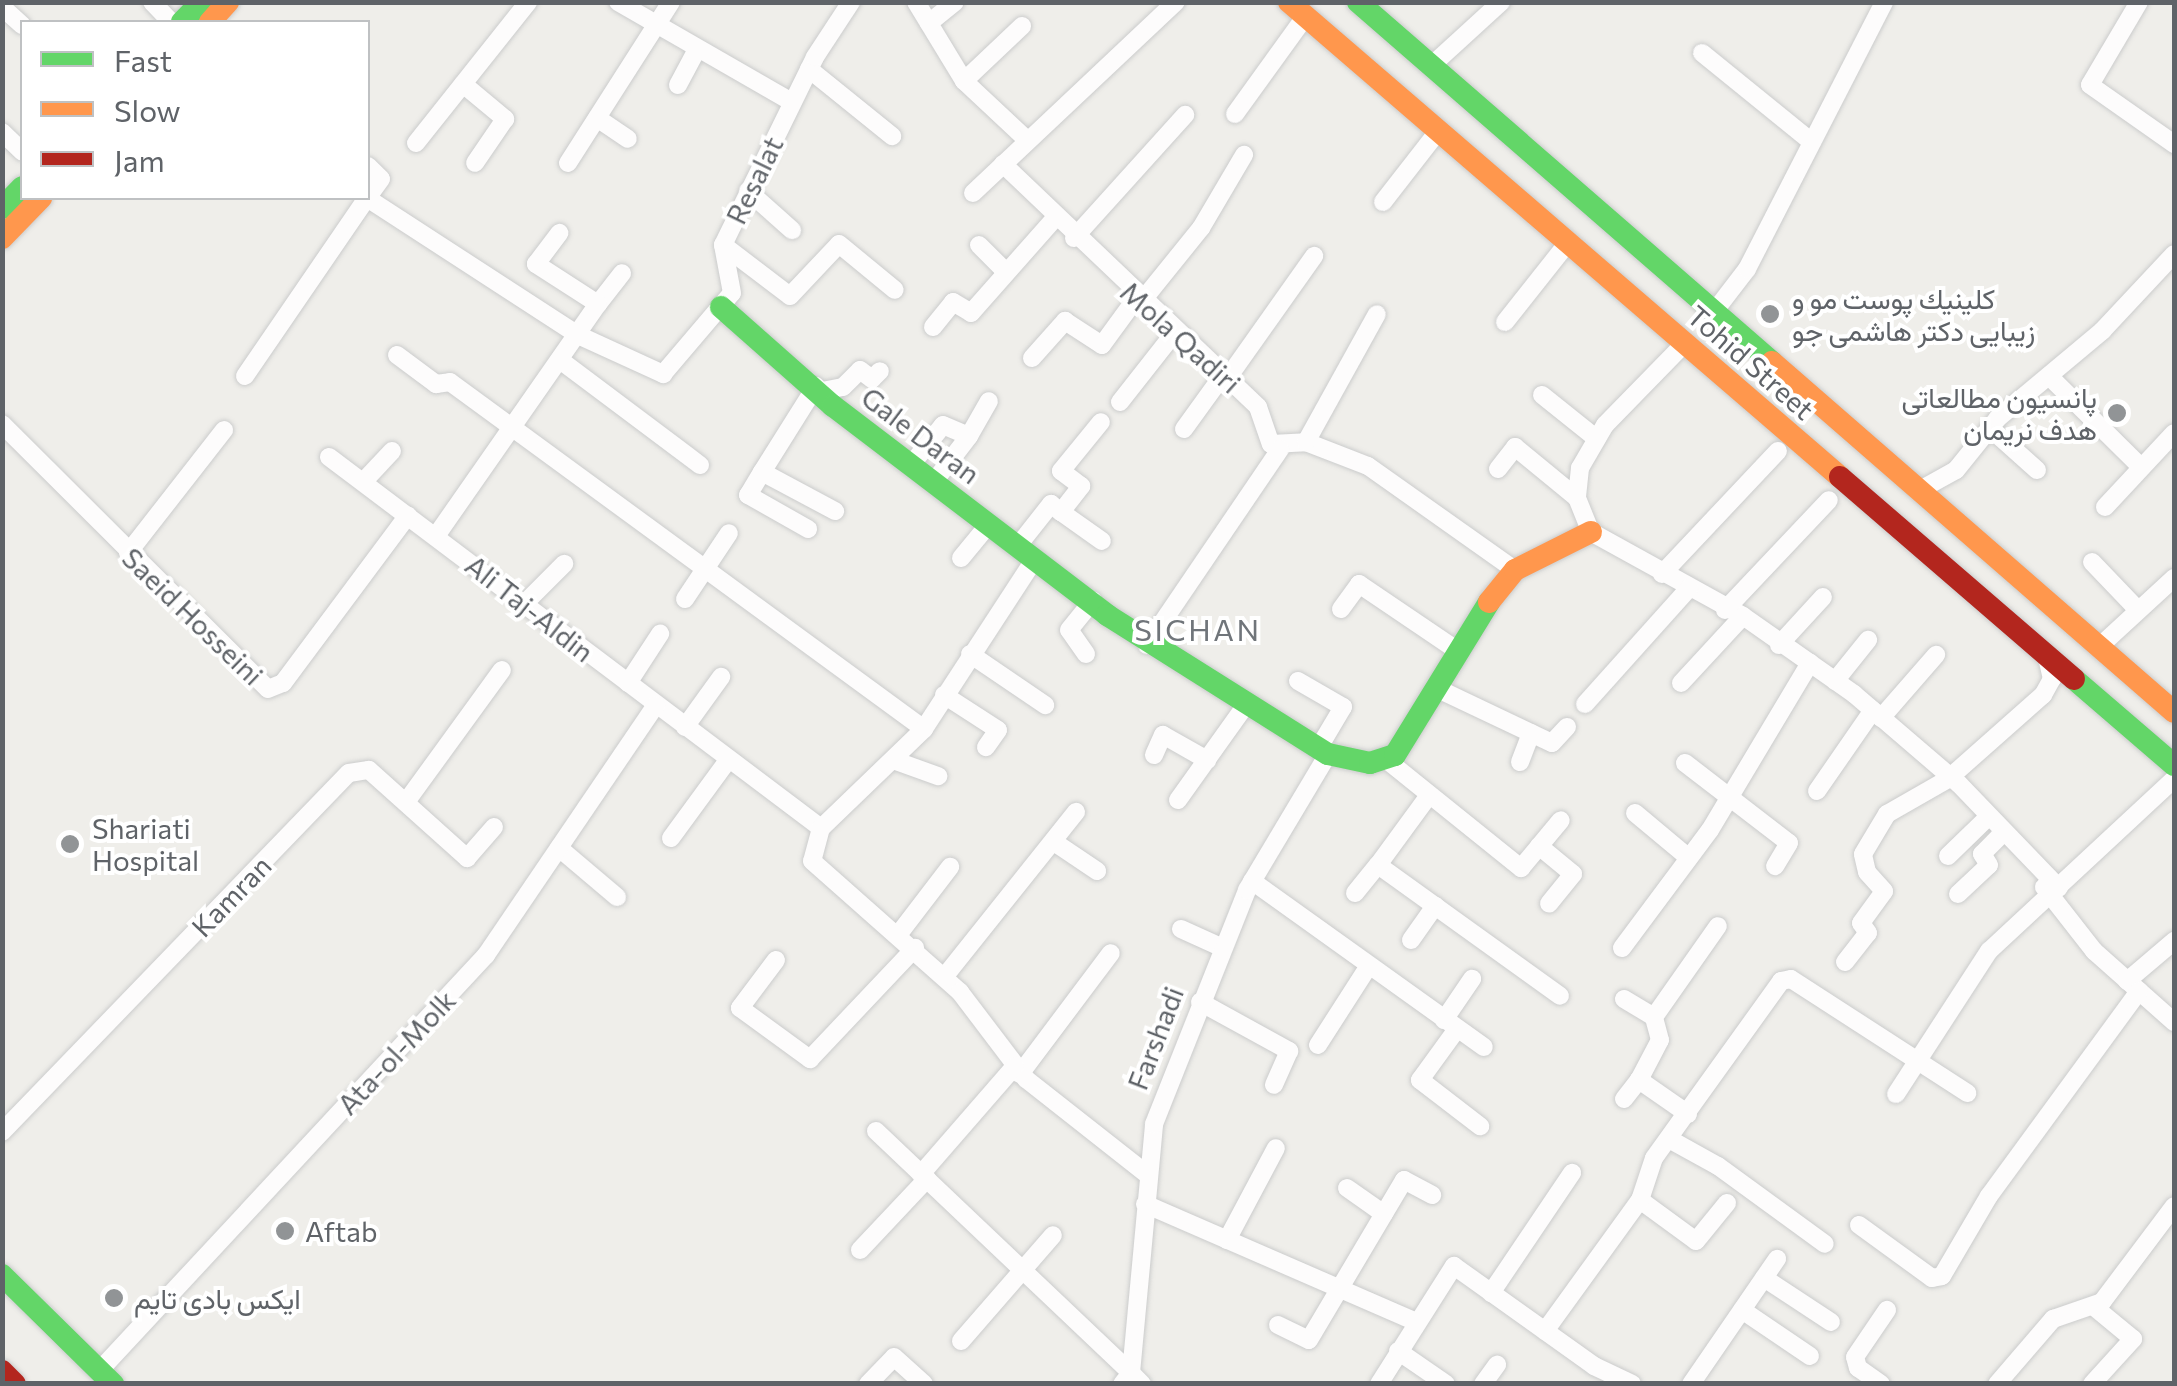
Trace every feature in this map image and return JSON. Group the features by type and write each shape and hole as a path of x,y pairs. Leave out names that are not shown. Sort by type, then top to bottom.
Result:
{"main road":[{"name":"Tohid Street","path":"1358,2 2174,712"},
{"name":"Tohid Street","path":"1297,10 2048,661 2174,765"},
{"path":"2,208 20,189"},
{"path":"2,238 39,200"},
{"name":"Gale Daran","path":"722,307 910,465 1026,554 1148,645 1245,706"},
{"path":"1245,706 1323,751 1388,760 1515,570 1591,532"},
{"path":"2,1275 106,1377"},
{"path":"2,1371 15,1384"}],"street":[{"path":"416,143 528,2"},
{"path":"618,2 655,27 792,102"},
{"path":"568,163 671,2"},
{"name":"Resalat","path":"722,307 733,283 723,245 809,69 851,2"},
{"path":"916,2 964,81 1027,140"},
{"path":"929,24 955,2"},
{"path":"973,193 1176,2"},
{"path":"1431,66 1501,2"},
{"path":"1714,312 1748,269 1884,2"},
{"path":"2139,2 2090,86 2174,143"},
{"path":"1235,114 1297,10"},
{"path":"964,81 1022,26"},
{"path":"678,85 697,50"},
{"path":"1702,53 1812,142"},
{"path":"809,69 892,136"},
{"path":"463,84 505,119 475,163"},
{"path":"1074,238 1185,115"},
{"path":"597,118 628,139"},
{"path":"2174,130 2174,143"},
{"path":"1383,202 1436,134"},
{"path":"1032,358 1064,321 1102,345 1201,228 1244,155"},
{"name":"Mola Qadiri","path":"1003,164 1074,238 1258,407 1263,435 1280,449"},
{"path":"370,167 382,176 370,194"},
{"path":"748,191 792,230"},
{"path":"245,376 366,200"},
{"path":"370,200 578,335 663,374 722,307"},
{"path":"933,327 953,302 971,313 1055,218"},
{"path":"559,233 536,264 598,304"},
{"path":"723,245 790,296 840,244 895,290"},
{"path":"1505,322 1566,245"},
{"path":"979,246 1005,271"},
{"path":"1920,490 1956,470 1990,428 2050,377 2174,254"},
{"path":"1184,428 1314,256"},
{"path":"436,536 622,273"},
{"path":"1306,442 1376,314"},
{"path":"1120,402 1175,332"},
{"path":"1684,344 1597,440 1580,468 1578,498 1591,532 1734,613 1810,663 1877,714 1948,778 2055,892 2094,950 2174,1022"},
{"path":"397,354 513,427 924,729"},
{"path":"560,360 700,465"},
{"path":"808,529 748,495 819,389 843,387 860,370 872,379 880,370"},
{"path":"2050,377 2140,466"},
{"path":"1542,395 1597,440"},
{"path":"933,483 969,436 989,401"},
{"path":"1061,512 1081,486 1061,471 1101,422"},
{"name":"Saeid Hosseini","path":"2,424 128,553 275,690 408,514"},
{"path":"910,465 942,425 969,436"},
{"path":"1990,428 2037,470"},
{"path":"128,553 224,430"},
{"path":"2105,507 2174,433"},
{"path":"1148,645 1280,449 1306,442 1368,466 1515,570"},
{"path":"1498,469 1515,447 1578,498"},
{"path":"364,481 392,450"},
{"path":"1662,574 1778,452"},
{"name":"Ali Taj-Aldin","path":"329,458 821,828"},
{"path":"762,472 834,510"},
{"path":"1681,683 1734,613 1830,500"},
{"path":"1102,542 1051,504 970,654 924,729 896,761 821,828 812,850 818,870 944,976 1017,1070 1148,1175"},
{"path":"961,558 989,524"},
{"path":"684,599 729,533"},
{"path":"2092,562 2136,609"},
{"path":"524,604 564,564"},
{"path":"2100,646 2174,578"},
{"path":"1340,609 1358,584 1458,651"},
{"path":"1585,704 1689,588"},
{"path":"1779,644 1823,597"},
{"path":"1086,654 1070,630 1092,600"},
{"path":"628,683 660,634"},
{"path":"1835,681 1868,640"},
{"path":"970,654 1045,705"},
{"path":"1818,791 1877,714 1936,655"},
{"path":"1845,962 1868,933 1861,923 1884,891 1866,872 1863,852 1887,814 1948,778 2043,695 2052,678 2048,661"},
{"path":"1622,948 1729,798 1810,663"},
{"path":"406,802 502,670"},
{"path":"685,727 721,676"},
{"name":"Farshadi","path":"1132,1380 1154,1124 1252,881 1323,751 1342,707 1298,681"},
{"path":"1436,688 1552,743 1567,727"},
{"path":"944,695 998,730 986,748"},
{"name":"Ata-ol-Molk","path":"106,1377 486,954 656,705"},
{"path":"1178,800 1245,706"},
{"path":"1520,762 1531,733"},
{"path":"1154,755 1164,735 1207,760"},
{"path":"671,838 728,760"},
{"path":"1388,760 1428,798 1521,868 1561,820"},
{"path":"896,761 938,776"},
{"path":"1686,764 1789,843 1774,866"},
{"name":"Kamran","path":"2,1132 360,766 470,857 494,827"},
{"path":"1948,778 1998,838 2055,892"},
{"path":"1896,1094 1989,951 2174,779"},
{"path":"1355,893 1428,798"},
{"path":"944,976 1076,812"},
{"path":"1634,813 1689,858"},
{"path":"1948,856 1983,822"},
{"path":"1958,894 1989,865 1982,854 1998,838"},
{"path":"1054,842 1097,872"},
{"path":"1539,846 1573,874 1549,904"},
{"path":"559,848 617,897"},
{"path":"1378,866 1560,996"},
{"path":"898,936 950,868"},
{"path":"1252,881 1368,968 1484,1047"},
{"path":"1411,940 1434,906"},
{"path":"1654,1017 1718,926"},
{"path":"1180,930 1223,948"},
{"path":"1859,1226 1932,1278 1942,1276 1989,1196 2133,986 2174,942"},
{"path":"805,1080 810,1059 914,948"},
{"path":"860,1250 1017,1070 1111,952"},
{"path":"776,960 740,1008 810,1059"},
{"path":"1318,1045 1368,968"},
{"path":"1472,978 1420,1080 1480,1126"},
{"path":"1545,1331 1640,1200 1668,1139 1776,986 1791,979 1967,1093"},
{"path":"1624,999 1654,1017 1660,1040 1624,1099"},
{"path":"1200,1002 1289,1051 1274,1085"},
{"path":"1639,1080 1688,1114"},
{"path":"876,1131 1132,1380"},
{"path":"1668,1139 1718,1166 1825,1244"},
{"path":"1227,1240 1276,1148"},
{"path":"1491,1293 1572,1173"},
{"path":"1278,1325 1309,1340 1404,1180 1432,1194"},
{"path":"1348,1188 1384,1214"},
{"path":"1640,1200 1696,1241 1728,1203"},
{"path":"1146,1204 1416,1322"},
{"path":"1997,1384 2053,1318 2094,1306 2120,1284 2174,1206"},
{"path":"962,1341 1053,1235"},
{"path":"1692,1384 1777,1259"},
{"path":"1379,1384 1454,1266 1594,1366 1632,1384"},
{"path":"1764,1278 1832,1322"},
{"path":"2092,1384 2134,1339 2094,1306"},
{"path":"1742,1310 1810,1356"},
{"path":"1881,1384 1858,1368 1855,1358 1886,1310"},
{"path":"1398,1351 1446,1384"},
{"path":"868,1384 894,1357 924,1384"},
{"path":"1483,1384 1497,1365"}],"traffic: fast":[{"path":"184,20 201,2"},
{"path":"1358,2 1772,362"},
{"path":"2,208 20,189"},
{"path":"721,307 833,406 1107,615 1328,754 1370,763 1395,755 1489,602"},
{"path":"2074,679 2174,765"},
{"path":"2,1275 113,1384"}],"traffic: slow":[{"path":"212,20 228,2"},
{"path":"1289,2 1840,477"},
{"path":"2,238 39,200"},
{"path":"1772,362 2174,712"},
{"path":"1489,602 1515,570 1591,532"}],"traffic: jam":[{"path":"1840,477 2074,679"},
{"path":"2,1371 15,1384"}],"place":[{"name":"كلينيك پوست مو و زيبايى دکتر هاشمی جو","path":"1770,314"},
{"name":"پانسیون مطالعاتی هدف نریمان","path":"2117,413"},
{"name":"Shariati Hospital","path":"70,844"},
{"name":"Aftab","path":"285,1231"},
{"name":"ایکس بادی تایم","path":"114,1298"}],"district":[{"name":"SICHAN","path":"1198,629"}]}
